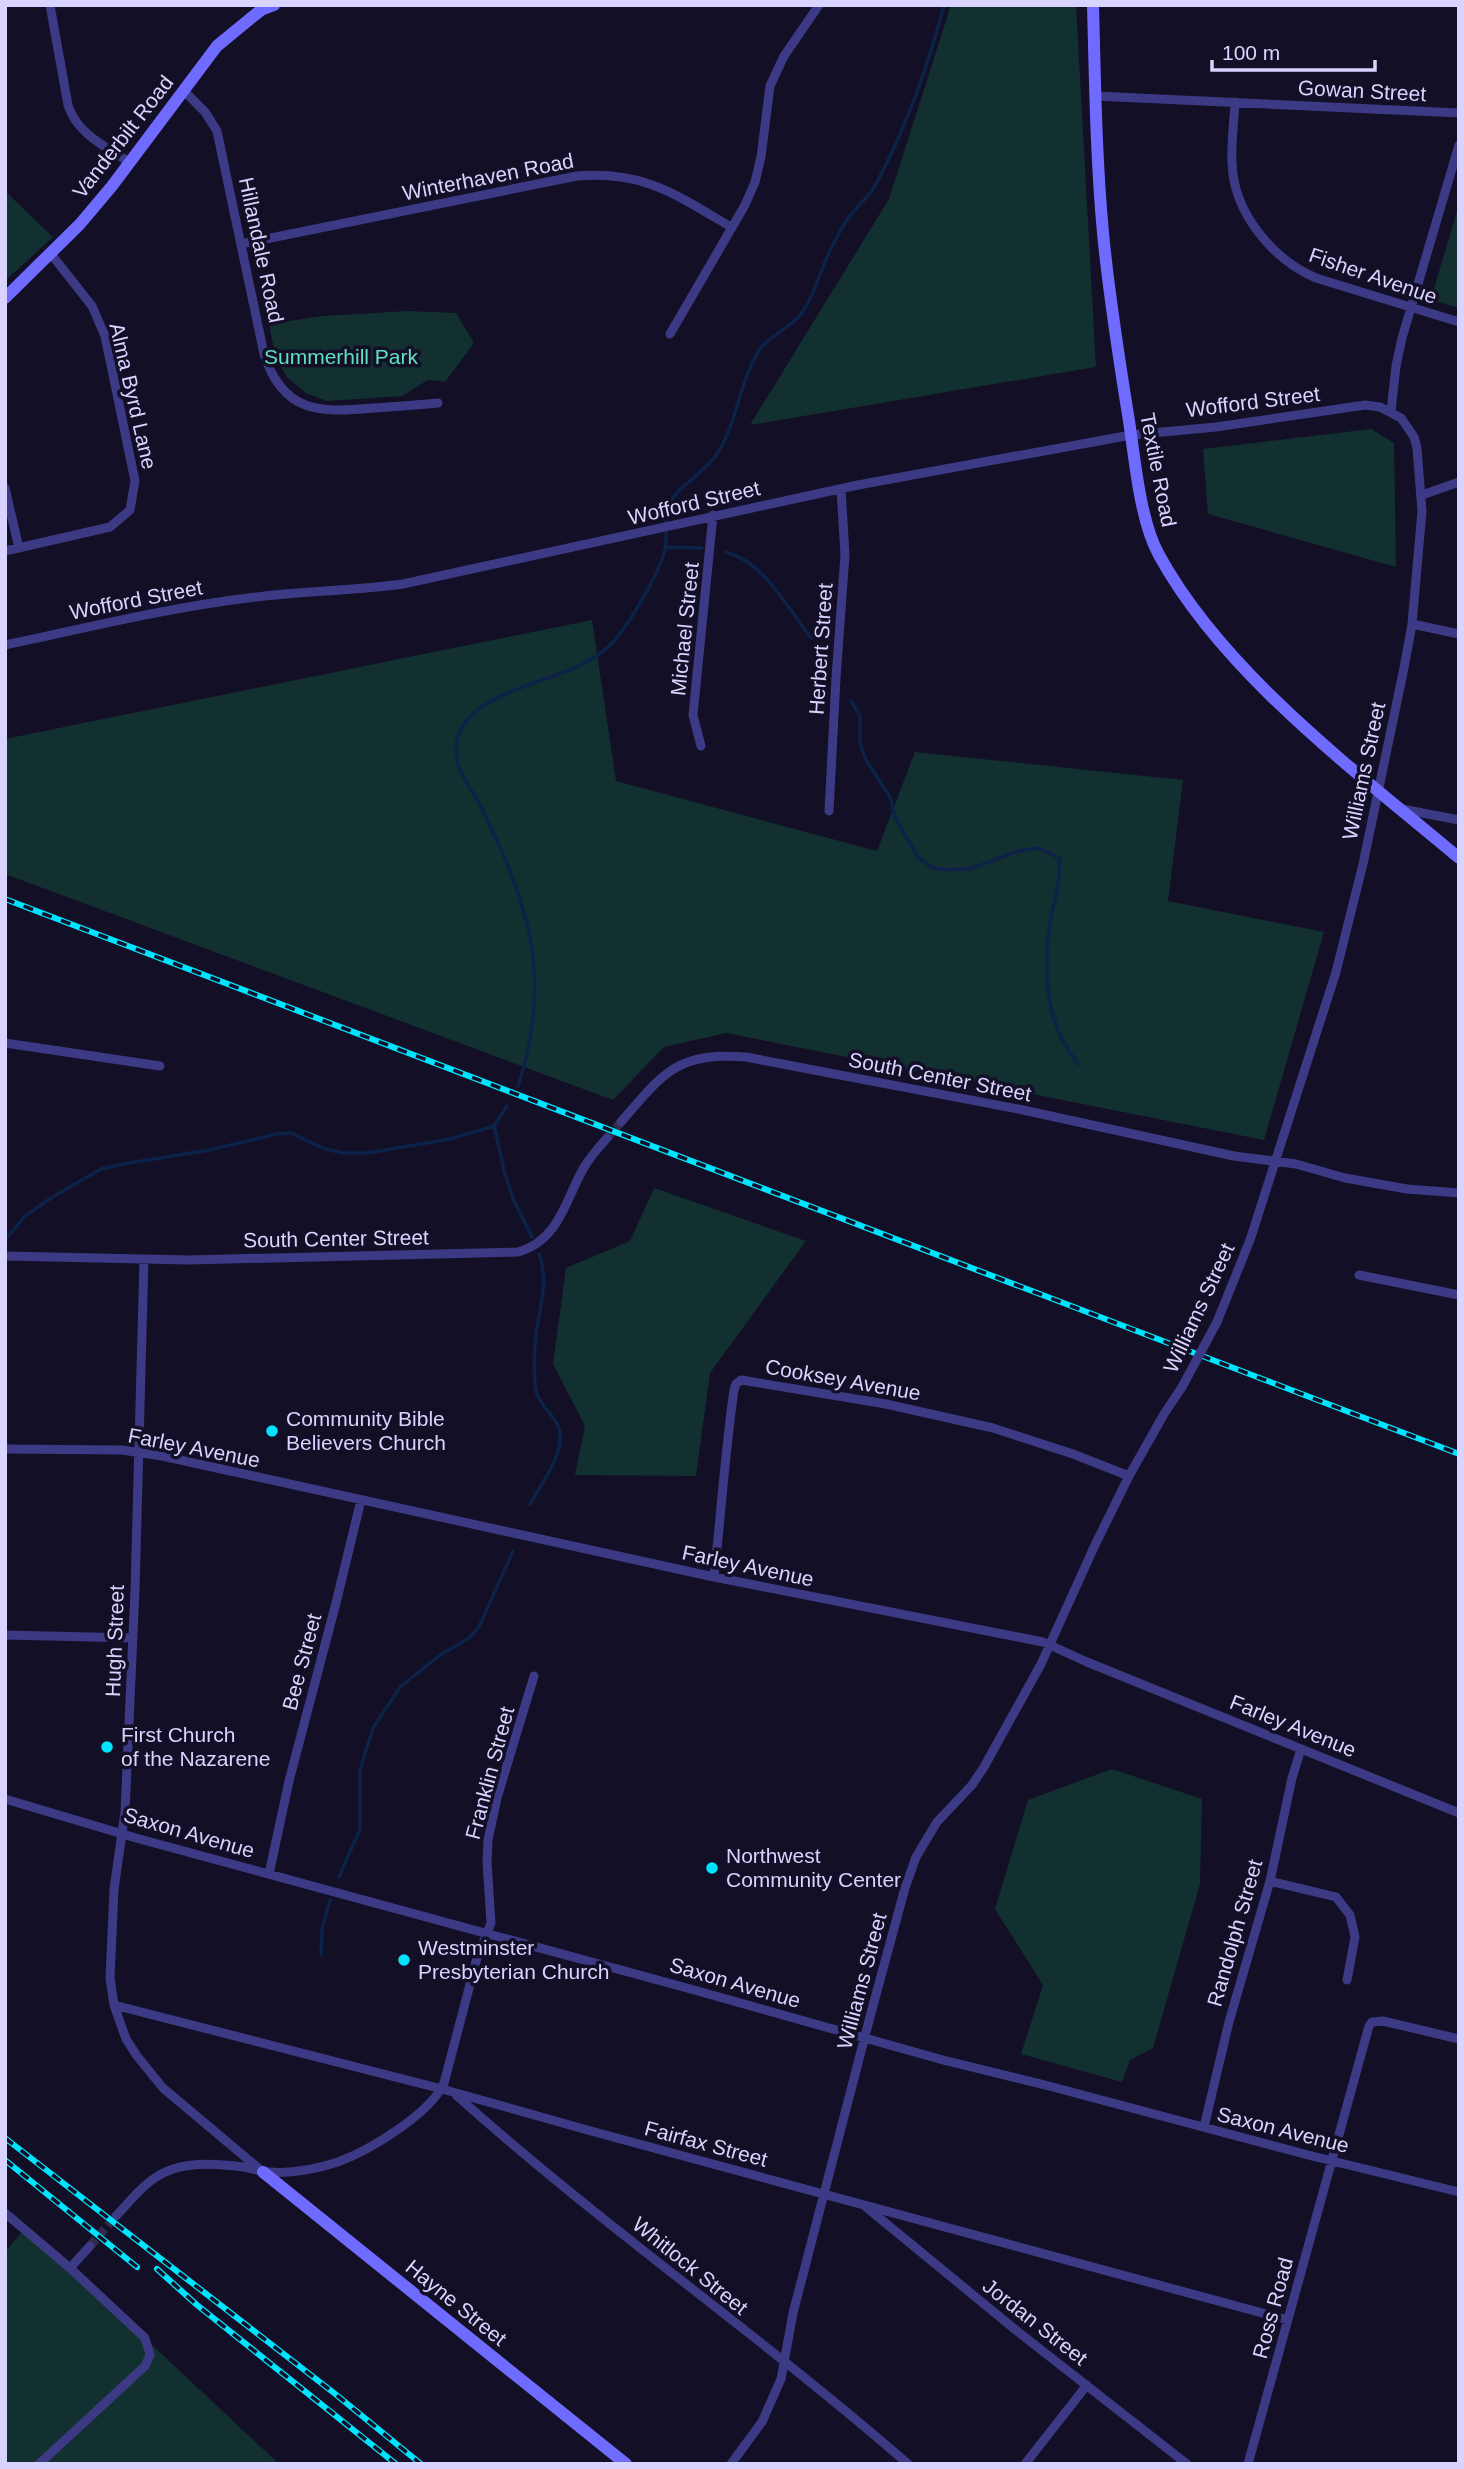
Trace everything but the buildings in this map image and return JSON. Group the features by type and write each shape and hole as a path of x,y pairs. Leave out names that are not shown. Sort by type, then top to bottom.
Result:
{"street":[{"path":"50,5 68,106 74,120 84,132 130,162"},
{"name":"Vanderbilt Road","path":"5,298 88,215 217,46 238,27 272,5"},
{"path":"670,334 745,205 755,182 761,157 768,94 776,71 819,5"},
{"name":"Textile Road","path":"1093,5 1103,232 1131,435 1152,539 1175,581 1214,633 1268,693 1459,858"},
{"name":"Hillandale Road","path":"183,90 205,112 217,131 268,366 274,377 291,396 313,409 338,411 438,403"},
{"name":"Gowan Street","path":"1095,96 1459,113"},
{"name":"Fisher Avenue","path":"1235,102 1232,162 1234,181 1241,200 1271,248 1297,268 1316,278 1459,322"},
{"path":"1391,411 1396,366 1459,145"},
{"name":"Winterhaven Road","path":"242,244 578,176 601,174 647,181 669,190 731,227"},
{"name":"Alma Byrd Lane","path":"5,551 110,527 130,510 135,481 105,336 92,306 51,254"},
{"name":"Wofford Street","path":"5,645 208,603 403,584 713,515 1131,435 1216,427 1365,405 1391,411"},
{"name":"Williams Street","path":"731,2464 770,2408 781,2379 793,2313 864,2038 916,1857 937,1822 979,1776 1050,1645 1129,1476 1217,1322 1250,1240 1336,972 1378,790 1412,624 1421,545 1422,495 1414,437 1401,418 1391,411"},
{"path":"1422,495 1459,482"},
{"path":"5,488 19,548"},
{"name":"Herbert Street","path":"829,811 845,555 841,489"},
{"name":"Michael Street","path":"701,746 693,715 713,515"},
{"path":"1412,624 1459,634"},
{"path":"1400,808 1459,820"},
{"path":"5,1043 160,1066"},
{"name":"South Center Street","path":"621,1122 648,1091 673,1069 705,1056 725,1056 767,1060 1407,1189 1459,1193"},
{"name":"South Center Street","path":"5,1256 144,1259 518,1252 535,1246 553,1230 584,1168 607,1138"},
{"name":"Hugh Street","path":"144,1259 125,1812 114,1889 110,1978 114,2005 126,2039 149,2073 163,2088 263,2172"},
{"path":"1359,1276 1459,1295"},
{"name":"Cooksey Avenue","path":"714,1577 723,1497 724,1454 734,1390 741,1380 886,1404 993,1428 1073,1454 1129,1476"},
{"name":"Farley Avenue","path":"5,1449 138,1452 714,1577 1036,1640 1459,1814"},
{"name":"Bee Street","path":"269,1874 289,1781 361,1500"},
{"path":"5,1635 132,1638"},
{"name":"Franklin Street","path":"442,2088 458,2022 492,1919 487,1862 488,1840 534,1676"},
{"name":"Randolph Street","path":"1203,2127 1229,2022 1270,1881 1292,1778 1301,1749"},
{"name":"Saxon Avenue","path":"5,1799 943,2060 1459,2192"},
{"path":"1270,1881 1336,1898 1350,1915 1355,1937 1347,1980"},
{"name":"Fairfax Street","path":"114,2005 442,2088 1289,2320"},
{"name":"Ross Road","path":"1248,2464 1369,2026 1373,2022 1383,2021 1459,2039"},
{"path":"116,2216 148,2182 172,2169 210,2164 244,2167 263,2172 293,2172 316,2168 356,2154 404,2124 433,2100 442,2088"},
{"name":"Whitlock Street","path":"452,2091 592,2210 864,2425 908,2464"},
{"name":"Hayne Street","path":"263,2172 626,2464"},
{"name":"Jordan Street","path":"863,2205 1187,2464"},
{"path":"5,2213 70,2268 145,2338 150,2355 145,2366 39,2464"},
{"path":"70,2268 90,2246"},
{"path":"1025,2464 1087,2385"}],"green space":[{"path":"951,5 1076,5 1096,367 750,425 889,199"},
{"path":"5,191 53,237 5,281"},
{"path":"1459,205 1459,308 1436,301 1432,295"},
{"name":"Summerhill Park","path":"408,311 456,313 474,343 445,382 428,380 402,396 327,401 306,393 287,377 276,359 269,324 322,316"},
{"path":"1371,429 1394,443 1396,567 1208,514 1203,449"},
{"path":"592,620 616,781 877,851 915,752 1183,780 1168,901 1324,932 1264,1140 726,1033 664,1047 613,1100 5,874 5,739"},
{"path":"654,1188 806,1241 710,1373 696,1476 575,1475 585,1426 553,1364 566,1268 630,1241"},
{"path":"1112,1769 1202,1799 1200,1884 1153,2048 1130,2060 1122,2082 1021,2054 1043,1985 995,1909 1028,1800"},
{"path":"24,2229 70,2268 279,2464 5,2464 5,2252"}],"waterway":[{"path":"518,1086 534,1011 534,972 529,933 509,868 459,767 456,748 459,733 474,713 491,701 579,666 599,654 615,640 629,621 662,560 666,544 666,512 671,500 717,454 758,352 805,309 843,226 875,186 886,165 915,98 944,5"},
{"path":"666,547 702,548"},
{"path":"726,552 740,558 764,576 811,638"},
{"path":"851,701 860,716 860,743 866,760 890,797 896,820 918,857 933,868 950,870 972,868 1019,851 1039,848 1059,858 1049,932 1047,981 1057,1027 1078,1064"},
{"path":"507,1106 494,1126 514,1201 532,1237"},
{"path":"5,1240 25,1216 101,1169 209,1150 277,1134 291,1133 325,1149 343,1153 367,1153 450,1139 494,1126"},
{"path":"530,1504 553,1465 560,1440 557,1424 536,1392 535,1340 544,1284 539,1254"},
{"path":"339,1877 360,1829 360,1770 373,1728 401,1686 439,1656 469,1638 479,1627 513,1551"},
{"path":"321,1954 322,1929 330,1900"}],"tunnel":[{"path":"607,1138 621,1122"},
{"path":"90,2246 116,2216"}],"railway":[{"path":"5,899 1459,1454"},
{"path":"5,2138 334,2393 421,2464"},
{"path":"5,2160 137,2267"},
{"path":"157,2269 197,2305 396,2464"}],"place":[{"name":"Community Bible Believers Church","path":"272,1431"},
{"name":"First Church of the Nazarene","path":"107,1747"},
{"name":"Northwest Community Center","path":"712,1868"},
{"name":"Westminster Presbyterian Church","path":"404,1960"}]}
